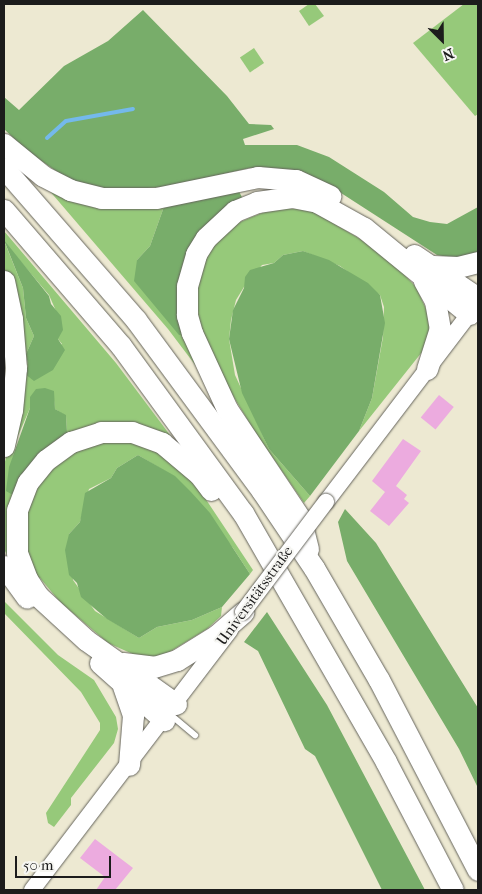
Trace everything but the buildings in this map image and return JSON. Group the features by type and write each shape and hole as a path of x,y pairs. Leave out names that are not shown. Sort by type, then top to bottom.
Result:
{"highway":[{"path":"4,144 29,167 55,182 85,194 117,200 156,198 241,178 279,177 296,180 327,194 475,304"},
{"path":"4,168 136,320 215,423 314,568 379,680 478,870"},
{"path":"314,568 300,518 227,409 199,352 187,316 190,270 206,238 234,212 265,200 292,197 334,209 423,266 458,267 478,262"},
{"path":"4,210 80,296 158,394 243,513 289,590 386,762 453,890"},
{"path":"423,266 439,314 440,328 427,369"},
{"path":"4,281 12,319 16,368 12,410 4,446"},
{"path":"170,713 116,661 64,622 38,596 27,579 17,552 17,510 28,482 46,460 78,439 101,432 132,432 173,450 199,474 255,554 289,590"},
{"path":"4,566 34,605 122,684 170,713"},
{"path":"116,661 142,668 165,665 217,636 243,612"},
{"path":"122,684 133,716 128,766"}],"main road":[{"name":"Universitätsstraße","path":"32,890 170,713 243,612 475,304"}],"lane":[{"path":"170,713 194,735"}],"green space":[{"path":"309,4 315,4 324,16 309,26 299,11"},
{"path":"464,4 478,4 478,114 475,116 413,43"},
{"path":"143,10 227,96 249,124 271,125 274,129 243,139 245,145 297,145 329,157 384,192 413,217 430,222 447,224 478,207 478,255 460,259 437,255 324,182 250,168 166,187 109,190 69,180 27,151 4,129 4,97 19,110 64,66 108,41"},
{"path":"254,48 264,63 250,72 240,58"},
{"path":"42,182 166,201 150,246 137,260 187,334 205,378 168,329"},
{"path":"235,184 244,201 203,233 187,334 179,335 134,281 137,260 150,246 166,201"},
{"path":"276,207 311,210 372,246 397,267 416,287 427,311 430,333 426,347 359,431 372,398 383,337 384,307 380,295 340,266 303,251 283,255 274,263 262,265 244,287 236,300 229,339 235,375 269,449 310,496 304,503 255,432 219,373 199,321 197,300 198,278 210,248 233,225"},
{"path":"4,231 116,363 179,447 184,473 205,498 253,570 250,574 233,548 175,477 138,455 117,468 111,478 89,489 80,522 69,534 73,580 95,611 139,638 157,627 192,620 222,607 221,616 207,629 158,659 135,655 108,643 60,602 40,578 22,585 4,549 4,466 13,427 13,296 4,266","holes":["5,243 49,295 56,311 58,339 62,344 25,370 28,365 26,354 34,336 26,318 23,288","53,391 55,409 66,416 67,432 8,478 18,436 30,408"]},
{"path":"4,240 49,296 51,304 61,316 63,330 58,339 65,350 53,370 34,381 25,374 28,365 26,354 34,336 26,318 23,288"},
{"path":"303,251 329,260 368,283 380,295 385,323 372,398 359,431 310,496 269,449 242,393 229,339 233,310 244,288 245,277 250,270 274,263 283,255"},
{"path":"45,388 54,391 55,409 66,415 67,432 71,442 16,493 11,494 6,491 9,467 30,408 30,397 36,389"},
{"path":"138,455 175,476 191,492 210,513 250,574 222,607 192,620 157,627 139,638 107,619 81,597 77,583 69,575 65,550 69,534 80,522 85,493 111,478 117,468"},
{"path":"345,509 376,543 478,708 478,788 459,749 347,561 338,522"},
{"path":"4,601 58,655 94,680 116,717 118,729 114,743 71,798 71,805 54,827 48,823 46,813 100,730 100,723 81,692 4,613"},
{"path":"267,612 327,705 425,890 382,890 315,756 305,749 258,651 244,642"}],"waterway":[{"path":"47,138 66,121 133,109"}]}
